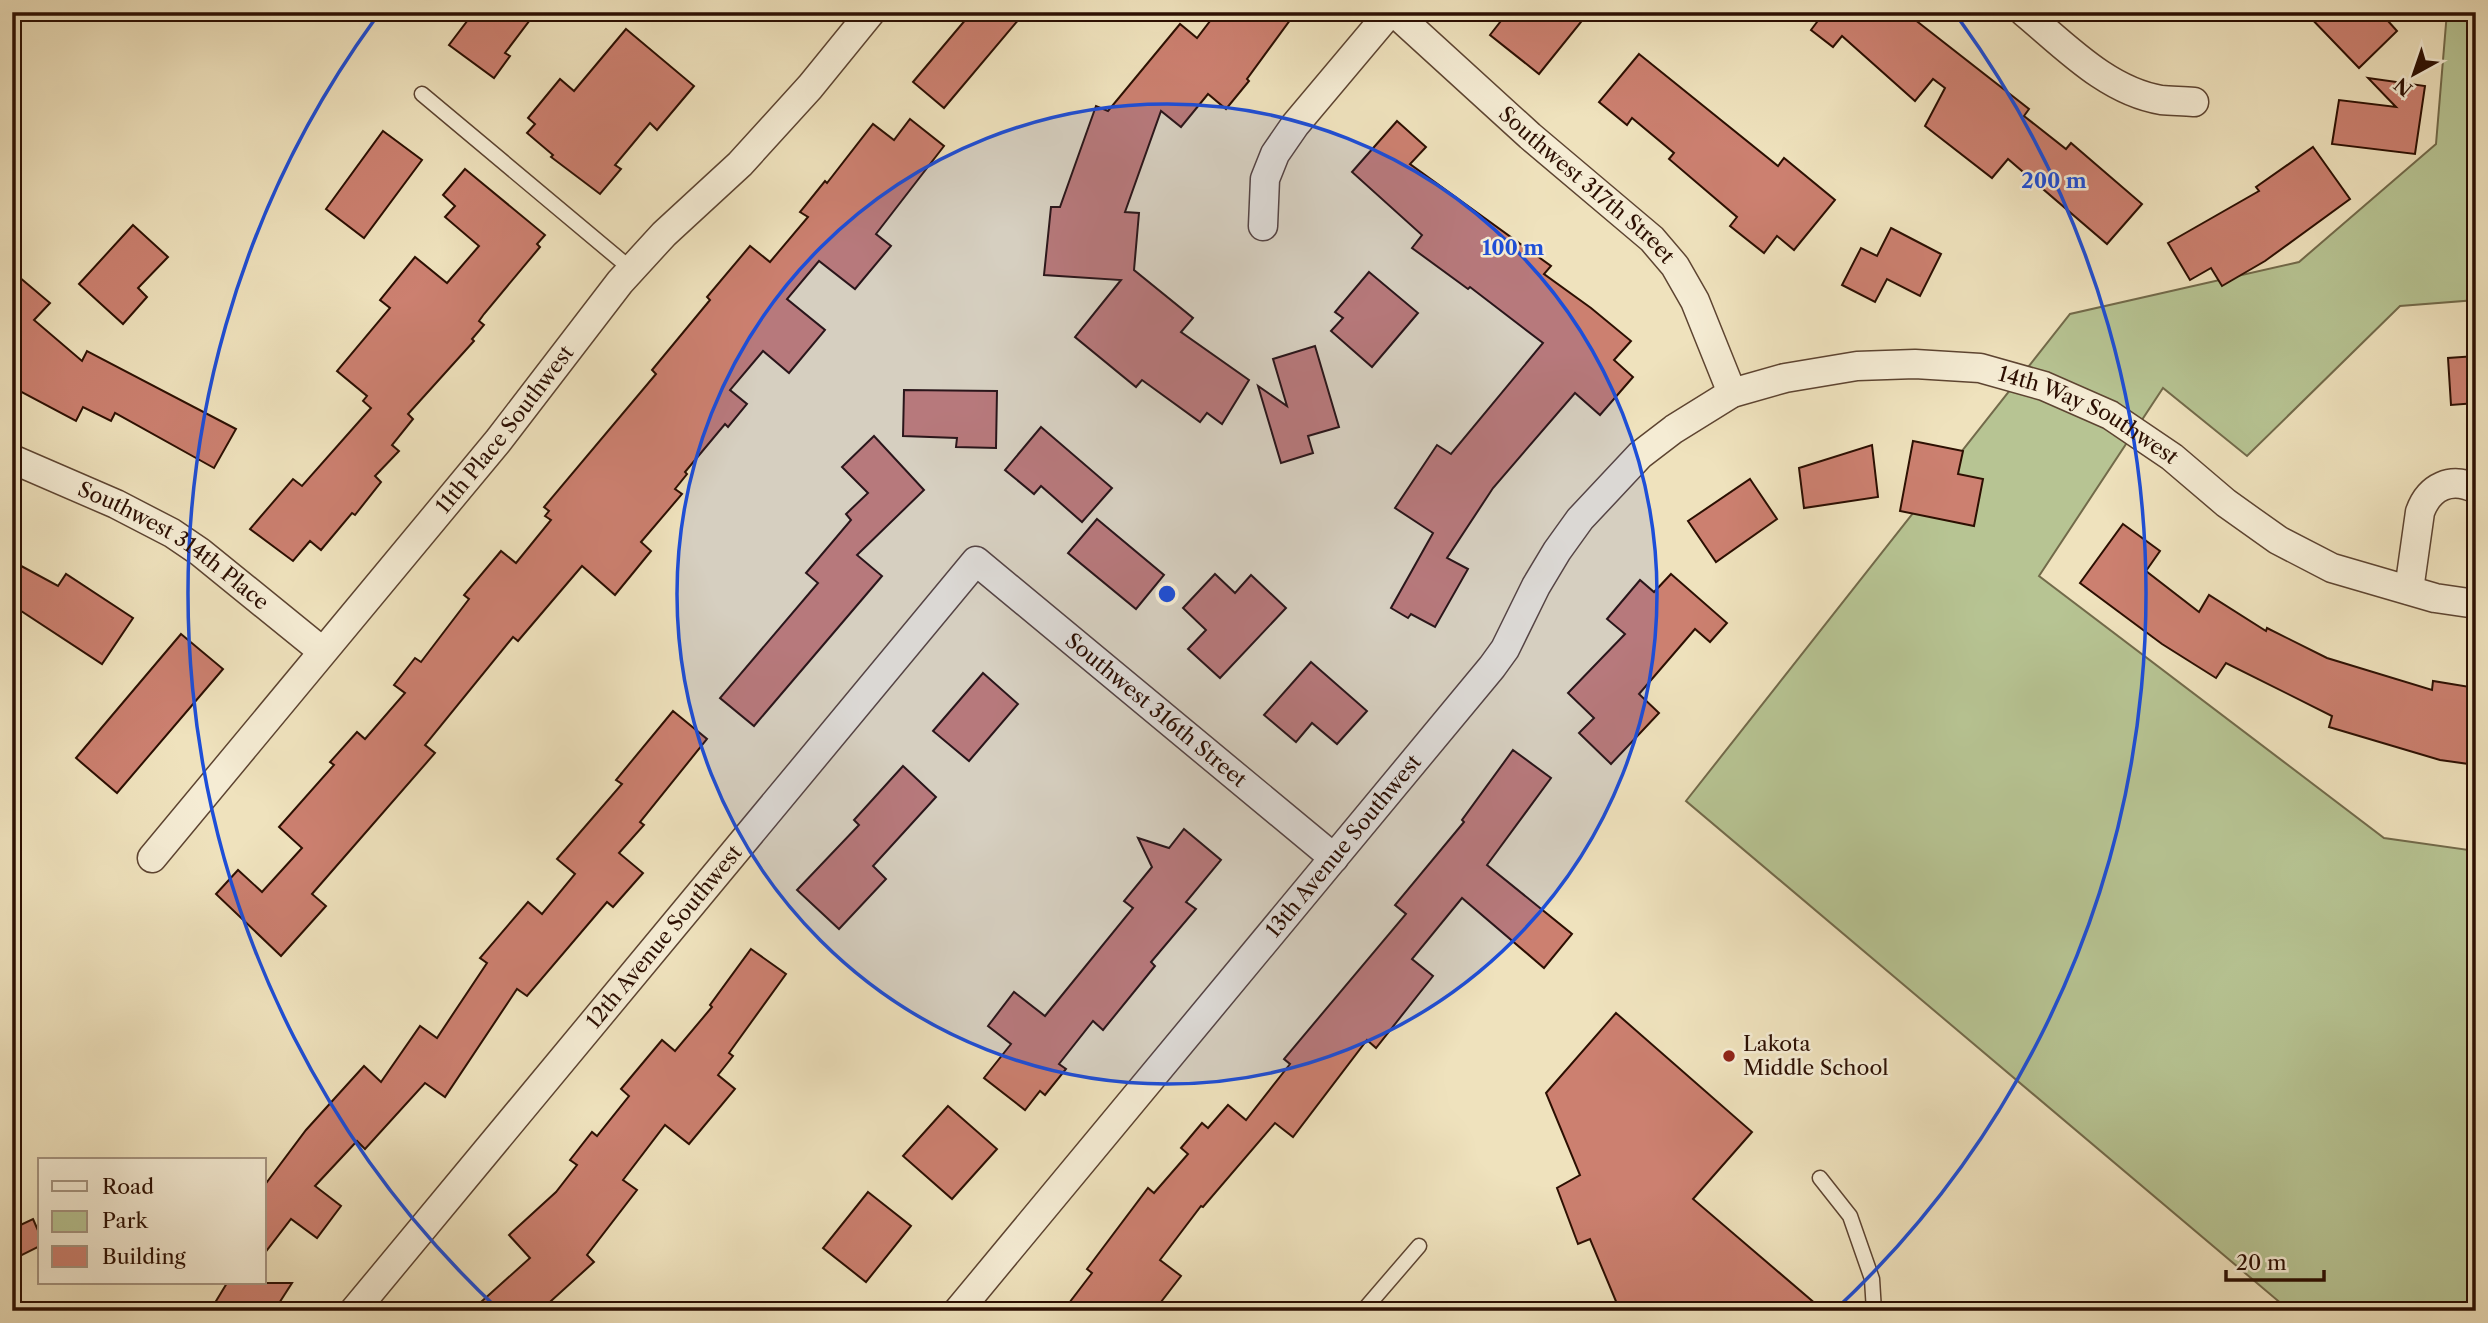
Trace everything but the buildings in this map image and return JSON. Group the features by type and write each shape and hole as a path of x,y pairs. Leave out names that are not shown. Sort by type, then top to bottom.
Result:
{"street":[{"name":"11th Place Southwest","path":"152,858 498,441 631,269 664,234 740,164 810,87 871,12"},
{"path":"1263,226 1265,179 1275,154 1295,125 1392,12"},
{"name":"Southwest 317th Street","path":"1392,12 1530,136 1652,239 1675,266 1695,301 1732,393"},
{"path":"2024,12 2092,70 2129,90 2160,100 2194,102"},
{"name":"14th Way Southwest","path":"1732,393 1785,378 1857,366 1914,364 1980,368 2044,386 2110,415 2172,457 2226,503 2278,540 2332,568 2435,598 2476,604"},
{"name":"13th Avenue Southwest","path":"958,1311 1492,667 1543,575 1580,519 1640,455 1674,429 1732,393"},
{"name":"Southwest 314th Place","path":"12,459 116,504 172,533 200,552 322,651"},
{"path":"2409,590 2424,500 2444,484 2456,482 2476,489"},
{"name":"Southwest 316th Street","path":"976,561 1334,858"},
{"name":"12th Avenue Southwest","path":"354,1311 976,561"}],"lane":[{"path":"422,94 631,269"},
{"path":"1820,1178 1850,1216 1872,1279 1874,1311"},
{"path":"1363,1311 1419,1246"}],"green space":[{"path":"2447,12 2476,12 2476,300 2400,306 2247,456 2163,388 2039,576 2384,838 2476,851 2476,1311 2290,1311 1686,801 2070,314 2299,262 2436,144"}],"place":[{"name":"Lakota Middle School","path":"1729,1056"}]}
